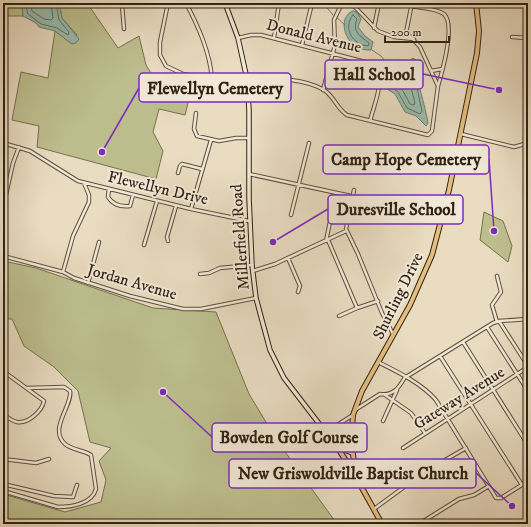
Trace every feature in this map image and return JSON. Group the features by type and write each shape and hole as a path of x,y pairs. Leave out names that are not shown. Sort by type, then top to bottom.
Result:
{"main road":[{"name":"Millerfield Road","path":"225,3 238,38 247,79 249,221 256,298 270,350 277,368 338,448"},
{"name":"Shurling Drive","path":"352,452 351,434 354,413 362,391 418,288 440,230 461,134 478,44 478,18 476,3"},
{"path":"338,448 352,452 359,481"},
{"path":"338,448 359,481 382,524"}],"street":[{"path":"112,3 122,5 126,3"},
{"path":"168,3 160,42 160,55 164,62 176,72 247,85"},
{"path":"186,3 195,19 212,79"},
{"path":"274,38 279,3"},
{"path":"302,45 312,3"},
{"path":"323,90 335,45 334,20 342,3"},
{"path":"351,3 374,28 386,35 414,39"},
{"path":"374,28 379,3"},
{"path":"247,79 286,79 323,90 345,113 370,121 429,135 432,131 438,86 450,32 448,19 441,12 411,4 405,38"},
{"path":"122,5 124,29"},
{"path":"512,37 527,38 528,30"},
{"path":"406,32 420,47 438,86"},
{"name":"Donald Avenue","path":"238,38 254,34 373,64 378,70 380,82 370,121"},
{"path":"431,71 442,69"},
{"path":"196,113 194,127 195,134 198,137 223,142 236,138 249,138"},
{"path":"461,134 514,148 528,143"},
{"path":"191,209 211,140"},
{"name":"Flewellyn Drive","path":"3,143 19,147 37,155 73,179 84,183 176,206 249,221"},
{"path":"291,215 309,143"},
{"path":"3,208 13,163 19,147"},
{"path":"178,173 182,164 202,169"},
{"path":"249,174 351,197"},
{"path":"63,272 73,236 89,202 89,195 84,183"},
{"path":"109,189 108,197 112,202 119,205 130,206 133,195"},
{"path":"354,190 351,197 346,231 358,254 382,313 393,334"},
{"path":"144,245 157,201"},
{"path":"168,241 176,206"},
{"path":"337,210 331,217 327,241 356,308"},
{"path":"253,271 288,258 346,231"},
{"path":"88,283 99,242"},
{"name":"Jordan Avenue","path":"3,256 63,272 88,283 136,298 191,309 212,308 256,298"},
{"path":"288,258 300,286 298,292"},
{"path":"200,274 209,273 220,268 252,265"},
{"path":"497,276 501,292 492,305 498,321 528,366"},
{"path":"339,316 356,308 378,301"},
{"path":"405,377 498,321 528,319"},
{"path":"487,327 528,391"},
{"path":"463,342 528,444"},
{"path":"440,356 522,485"},
{"path":"378,362 405,377 432,396 498,498 528,482"},
{"name":"Gateway Avenue","path":"403,448 518,375 528,366"},
{"path":"3,371 43,399 41,410 29,419 16,422 3,414"},
{"name":"Gateway Avenue","path":"383,421 397,390 405,377"},
{"path":"3,491 58,507 65,507 79,504 89,499 96,489 92,457 88,453 67,446 61,438 61,421 71,396 70,391 64,387 27,388"},
{"path":"326,432 380,394 384,395 397,390"},
{"path":"384,395 411,413 426,433"},
{"path":"374,509 426,471 466,448"},
{"path":"3,459 36,463 49,459"},
{"path":"3,484 59,497 73,497 77,485"},
{"path":"422,522 459,499 474,495 489,486"}],"green space":[{"path":"3,3 22,3 23,16 3,16"},
{"path":"59,3 87,3 118,48 139,36 146,65 163,92 189,99 185,115 159,109 153,132 163,151 156,179 37,147 39,126 12,120 21,72 48,78 55,31 72,44 77,35 62,18"},
{"path":"484,212 503,221 512,246 508,262 480,240"},
{"path":"3,261 36,268 153,308 216,312 249,394 278,442 337,524 3,524 3,494 65,512 101,502 106,480 99,461 111,448 90,442 78,391 54,367 24,346 12,319 3,319"}],"water":[{"path":"22,3 59,3 62,18 79,39 76,43 72,44 55,31 39,27 36,23 23,16"},
{"path":"353,11 357,12 361,19 358,27 365,36 373,42 371,50 362,49 355,46 346,34 344,27 345,20"},
{"path":"413,58 416,60 417,75 427,115 428,123 426,126 416,116 405,112 395,94 384,87 385,80"}],"waterway":[{"path":"323,3 333,15"},
{"path":"336,17 345,25"},
{"path":"372,50 381,56 394,72"}],"place":[{"name":"Hall School","path":"499,90"},
{"name":"Flewellyn Cemetery","path":"102,152"},
{"name":"Camp Hope Cemetery","path":"494,231"},
{"name":"Duresville School","path":"273,242"},
{"name":"Bowden Golf Course","path":"163,392"},
{"name":"New Griswoldville Baptist Church","path":"512,506"}]}
